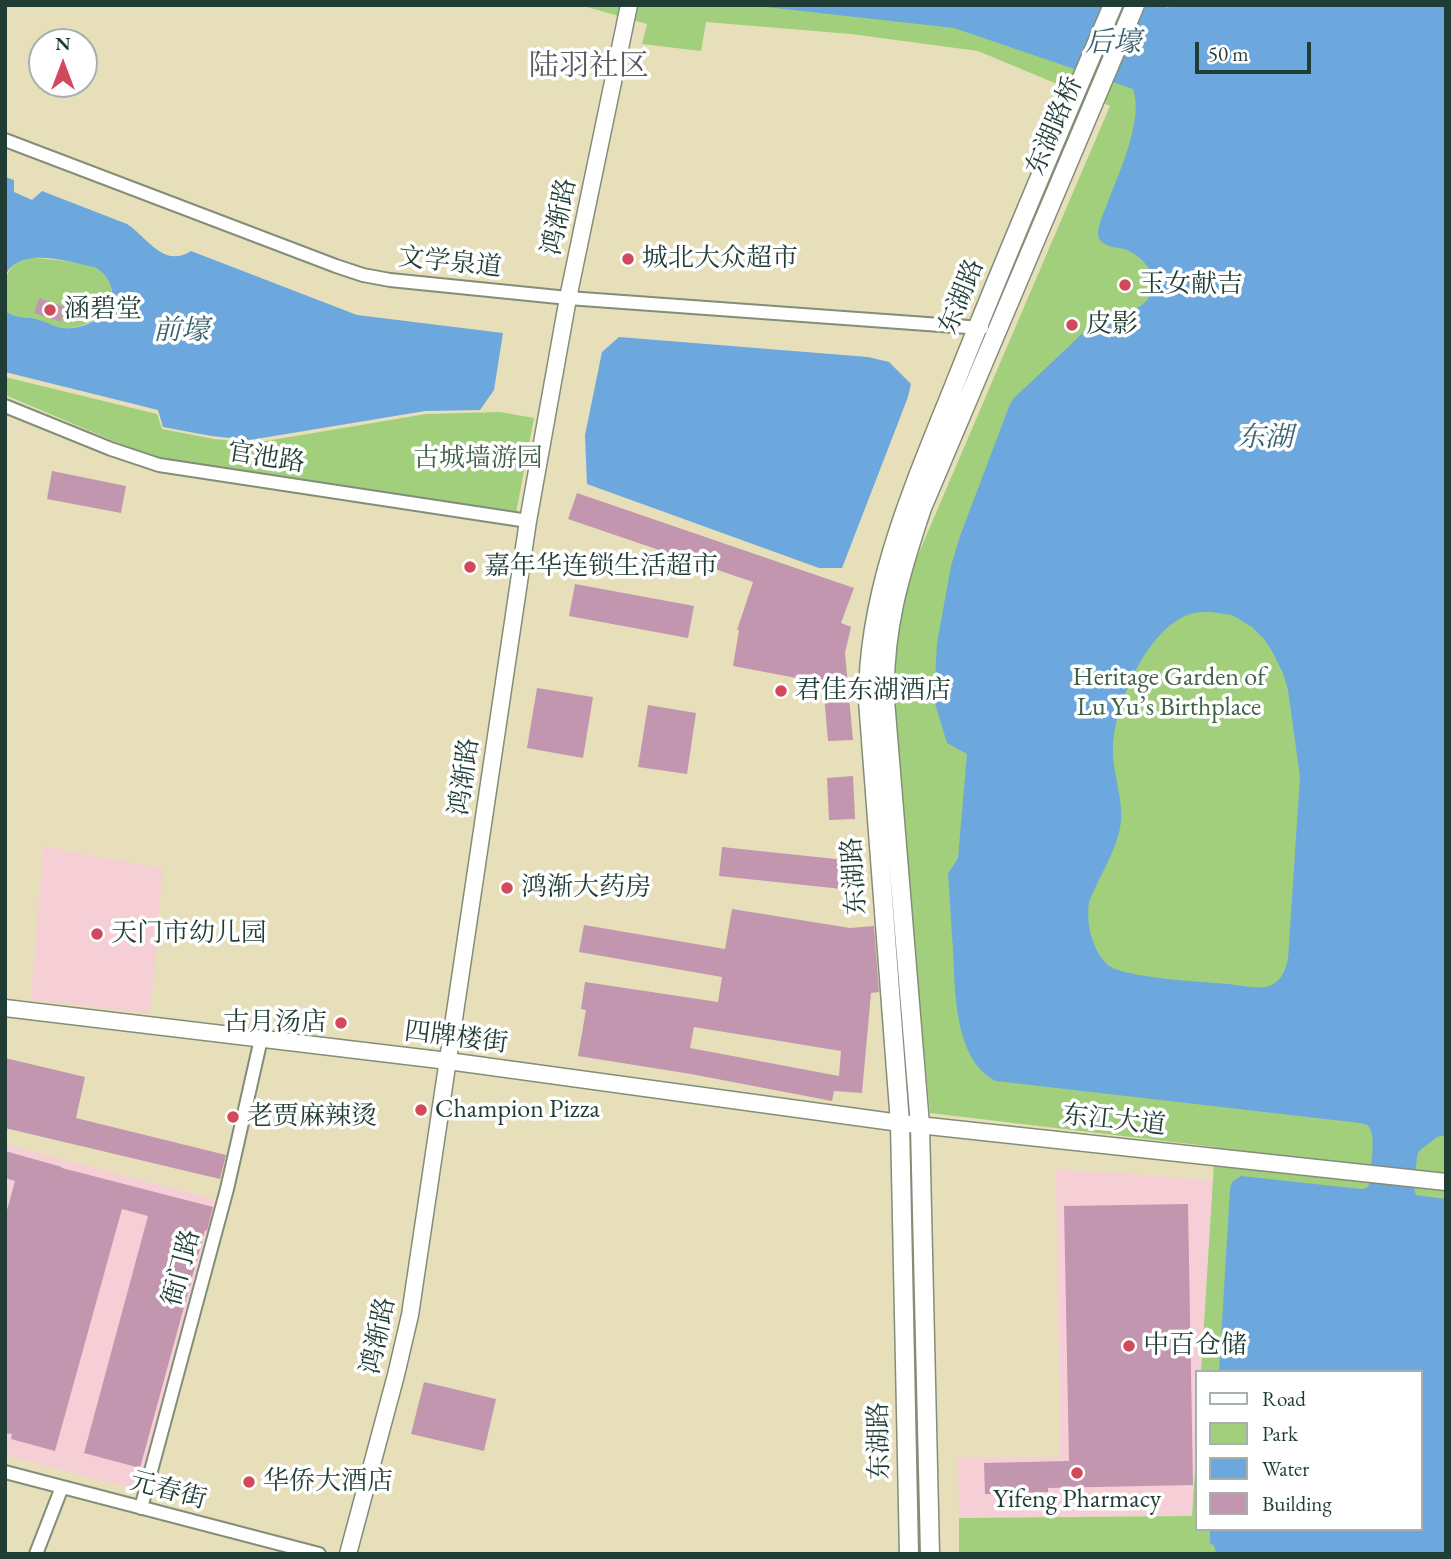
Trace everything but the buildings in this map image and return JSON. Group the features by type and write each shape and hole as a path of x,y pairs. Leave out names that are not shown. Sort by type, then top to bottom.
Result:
{"main road":[{"name":"东湖路桥","path":"1021,221 1113,5"},
{"name":"东湖路桥","path":"1040,229 1135,5"},
{"name":"东湖路","path":"909,1554 900,1123 868,699 870,647 879,598 905,511 1021,221"},
{"name":"东湖路","path":"930,1554 920,1125 884,673 889,625 900,576 922,508 1040,229"}],"street":[{"name":"鸿渐路","path":"348,1554 407,1334 528,521 568,298 629,6"},
{"name":"文学泉道","path":"5,140 363,275 568,298 998,330"},
{"name":"官池路","path":"5,406 111,450 159,465 528,521"},
{"name":"四牌楼街","path":"5,1008 448,1061 900,1123"},
{"name":"衙门路","path":"141,1507 227,1189 261,1040"},
{"name":"东江大道","path":"900,1123 1446,1182"},
{"name":"元春街","path":"5,1472 319,1554"},
{"path":"36,1554 62,1487"}],"shaded area":[{"name":"天门市幼儿园","path":"43,846 163,869 150,1013 31,1000"},
{"path":"5,1144 217,1200 138,1490 5,1455"},
{"name":"中百仓储","path":"1056,1169 1213,1180 1201,1370 1196,1370 1196,1452 1192,1516 959,1517 958,1458 1060,1457"}],"green space":[{"name":"东湖","path":"580,5 1446,5 1446,1554 959,1554 959,1518 1192,1516 1196,1454 1196,1531 1423,1531 1423,1370 1201,1370 1215,1147 930,1113 895,747 891,684 897,632 912,569 1110,106 978,51 851,34 706,22 701,51 642,44 647,24"},
{"path":"29,258 64,261 99,269 109,281 112,292 107,310 91,322 71,328 61,328 5,311 6,278 13,266"},
{"name":"古城墙游园","path":"5,377 157,414 162,429 254,443 426,414 500,412 534,418 516,513 154,458 5,395"}],"water":[{"name":"东湖","path":"748,5 1161,5 1167,8 1176,5 1446,5 1446,1135 1437,1137 1419,1151 1414,1189 1416,1195 1446,1199 1446,1554 1216,1554 1215,1547 1210,1543 1210,1531 1423,1531 1423,1370 1219,1370 1232,1182 1241,1176 1366,1188 1369,1185 1373,1147 1372,1133 1368,1126 996,1081 982,1071 972,1058 959,1023 948,874 958,858 967,754 947,743 934,700 937,643 951,566 960,536 1014,398 1080,335 1104,319 1139,307 1152,290 1152,276 1145,263 1127,250 1105,244 1098,234 1133,130 1136,102 1133,89 954,28","holes":["1204,612 1232,615 1252,627 1264,639 1283,673 1288,690 1300,777 1288,959 1283,973 1271,985 1252,987 1163,979 1114,969 1101,957 1091,934 1089,902 1111,855 1120,828 1121,808 1113,748 1119,712 1134,673 1157,638 1170,625 1185,616"]},
{"name":"前壕","path":"5,177 14,180 14,192 32,200 42,191 127,224 164,254 181,256 191,251 357,315 503,333 494,390 480,410 425,411 250,440 163,427 158,410 5,372 5,311 61,328 77,327 102,316 112,302 112,290 104,274 94,267 58,259 33,258 21,261 5,276"},
{"path":"619,337 868,357 889,362 911,384 842,568 819,568 587,484 585,435 602,352"}],"place":[{"name":"城北大众超市","path":"628,259"},
{"name":"玉女献吉","path":"1125,285"},
{"name":"涵碧堂","path":"50,310"},
{"name":"皮影","path":"1072,325"},
{"name":"嘉年华连锁生活超市","path":"470,567"},
{"name":"君佳东湖酒店","path":"781,691"},
{"name":"鸿渐大药房","path":"507,888"},
{"name":"天门市幼儿园","path":"97,934"},
{"name":"古月汤店","path":"341,1023"},
{"name":"Champion Pizza","path":"421,1110"},
{"name":"老贾麻辣烫","path":"233,1117"},
{"name":"中百仓储","path":"1129,1346"},
{"name":"Yifeng Pharmacy","path":"1077,1473"},
{"name":"华侨大酒店","path":"249,1482"}],"district":[{"name":"陆羽社区","path":"589,67"}],"water label":[{"name":"后壕","path":"1113,43"}],"park label":[{"name":"Heritage Garden of Lu Yu’s Birthplace","path":"1169,693"}]}
